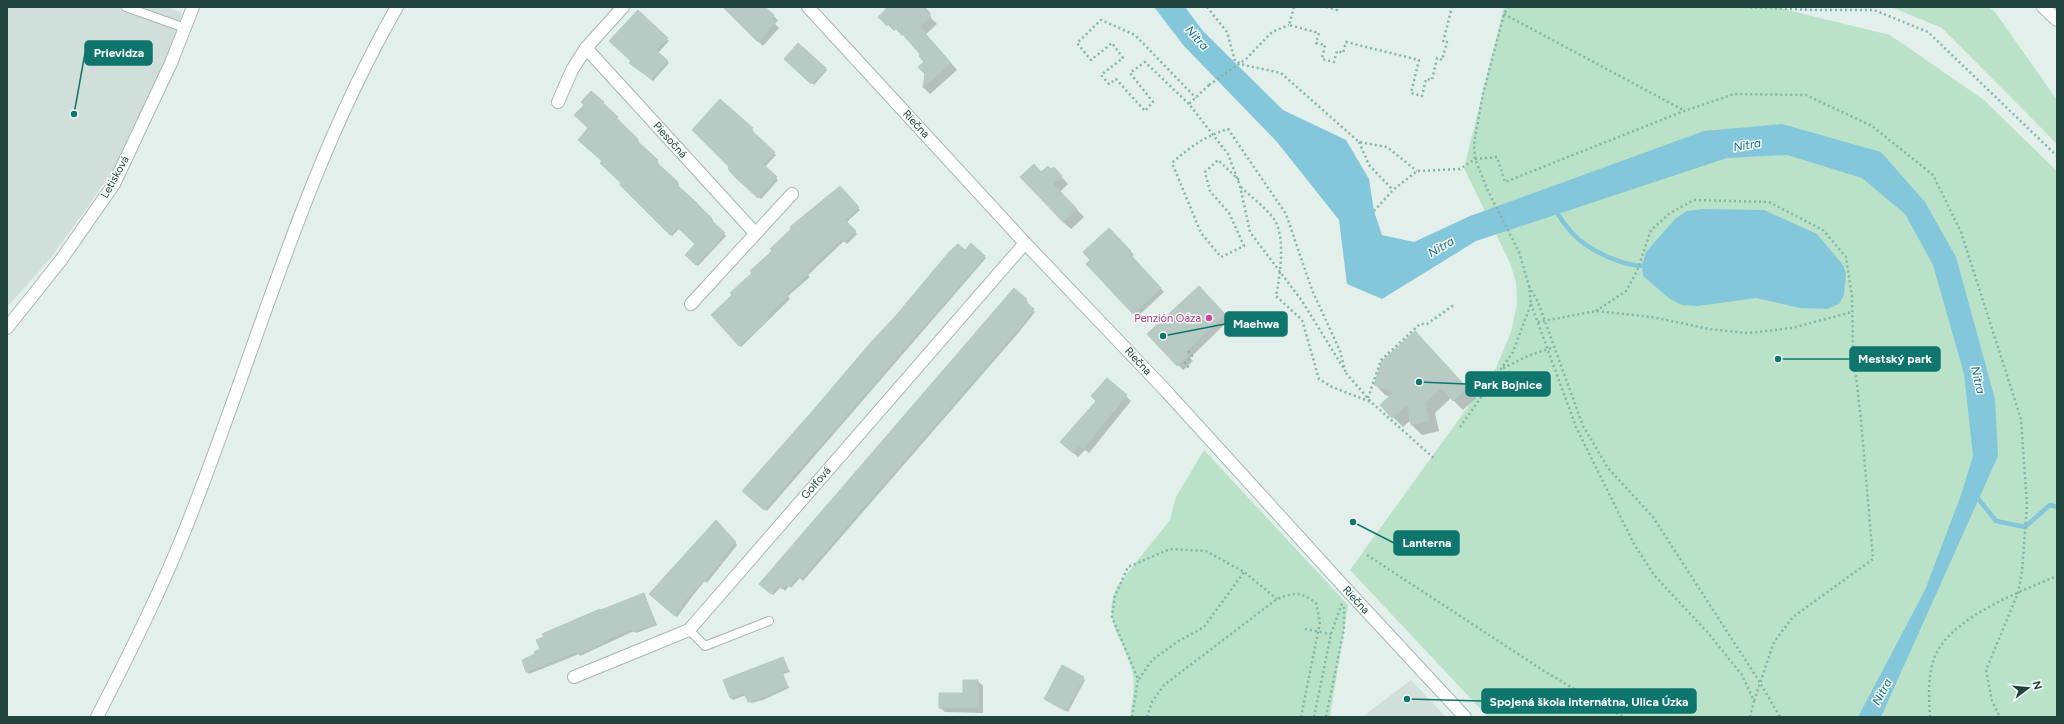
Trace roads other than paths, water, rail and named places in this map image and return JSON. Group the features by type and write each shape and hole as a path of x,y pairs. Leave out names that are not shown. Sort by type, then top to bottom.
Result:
{"street":[{"name":"Letisková","path":"7,328 61,260 114,184 171,63 193,7"},
{"path":"97,717 142,631 183,534 317,175 377,42 397,7"},
{"path":"558,102 572,70 586,48 623,7"},
{"name":"Riečna","path":"808,7 1025,243 1166,391 1465,717"},
{"path":"2043,7 2057,20"},
{"name":"Piesočná","path":"586,48 755,233"},
{"path":"691,304 792,194"},
{"name":"Golfová","path":"574,677 688,630 1025,243"}],"lane":[{"path":"126,7 185,28"},
{"path":"688,630 705,646 769,621"}],"water":[{"name":"Nitra","path":"1154,7 1185,7 1203,31 1283,110 1346,140 1369,179 1374,211 1382,235 1414,242 1470,216 1704,131 1782,124 1881,152 1925,202 1956,257 1995,399 1998,456 1881,717 1858,717 1925,590 1961,495 1973,456 1964,374 1933,265 1905,214 1862,178 1787,155 1727,158 1476,241 1382,299 1347,284 1339,220 1277,142 1184,46"},
{"path":"1703,209 1764,210 1817,234 1843,265 1846,274 1844,295 1839,304 1827,309 1800,308 1756,298 1698,306 1682,305 1670,299 1643,276 1642,266 1646,252 1675,219 1687,211"}],"waterway":[{"path":"1555,210 1572,233 1596,251 1627,264 1647,266"},
{"path":"1976,496 1996,521 2025,527 2050,505 2057,507"}],"place":[{"name":"Prievidza","path":"74,114"},
{"name":"Penzión Oáza","path":"1209,318"},
{"name":"Maehwa","path":"1163,336"},
{"name":"Mestský park","path":"1778,359"},
{"name":"Park Bojnice","path":"1419,382"},
{"name":"Lanterna","path":"1353,522"},
{"name":"Spojená škola internátna, Ulica Úzka","path":"1407,699"}]}
